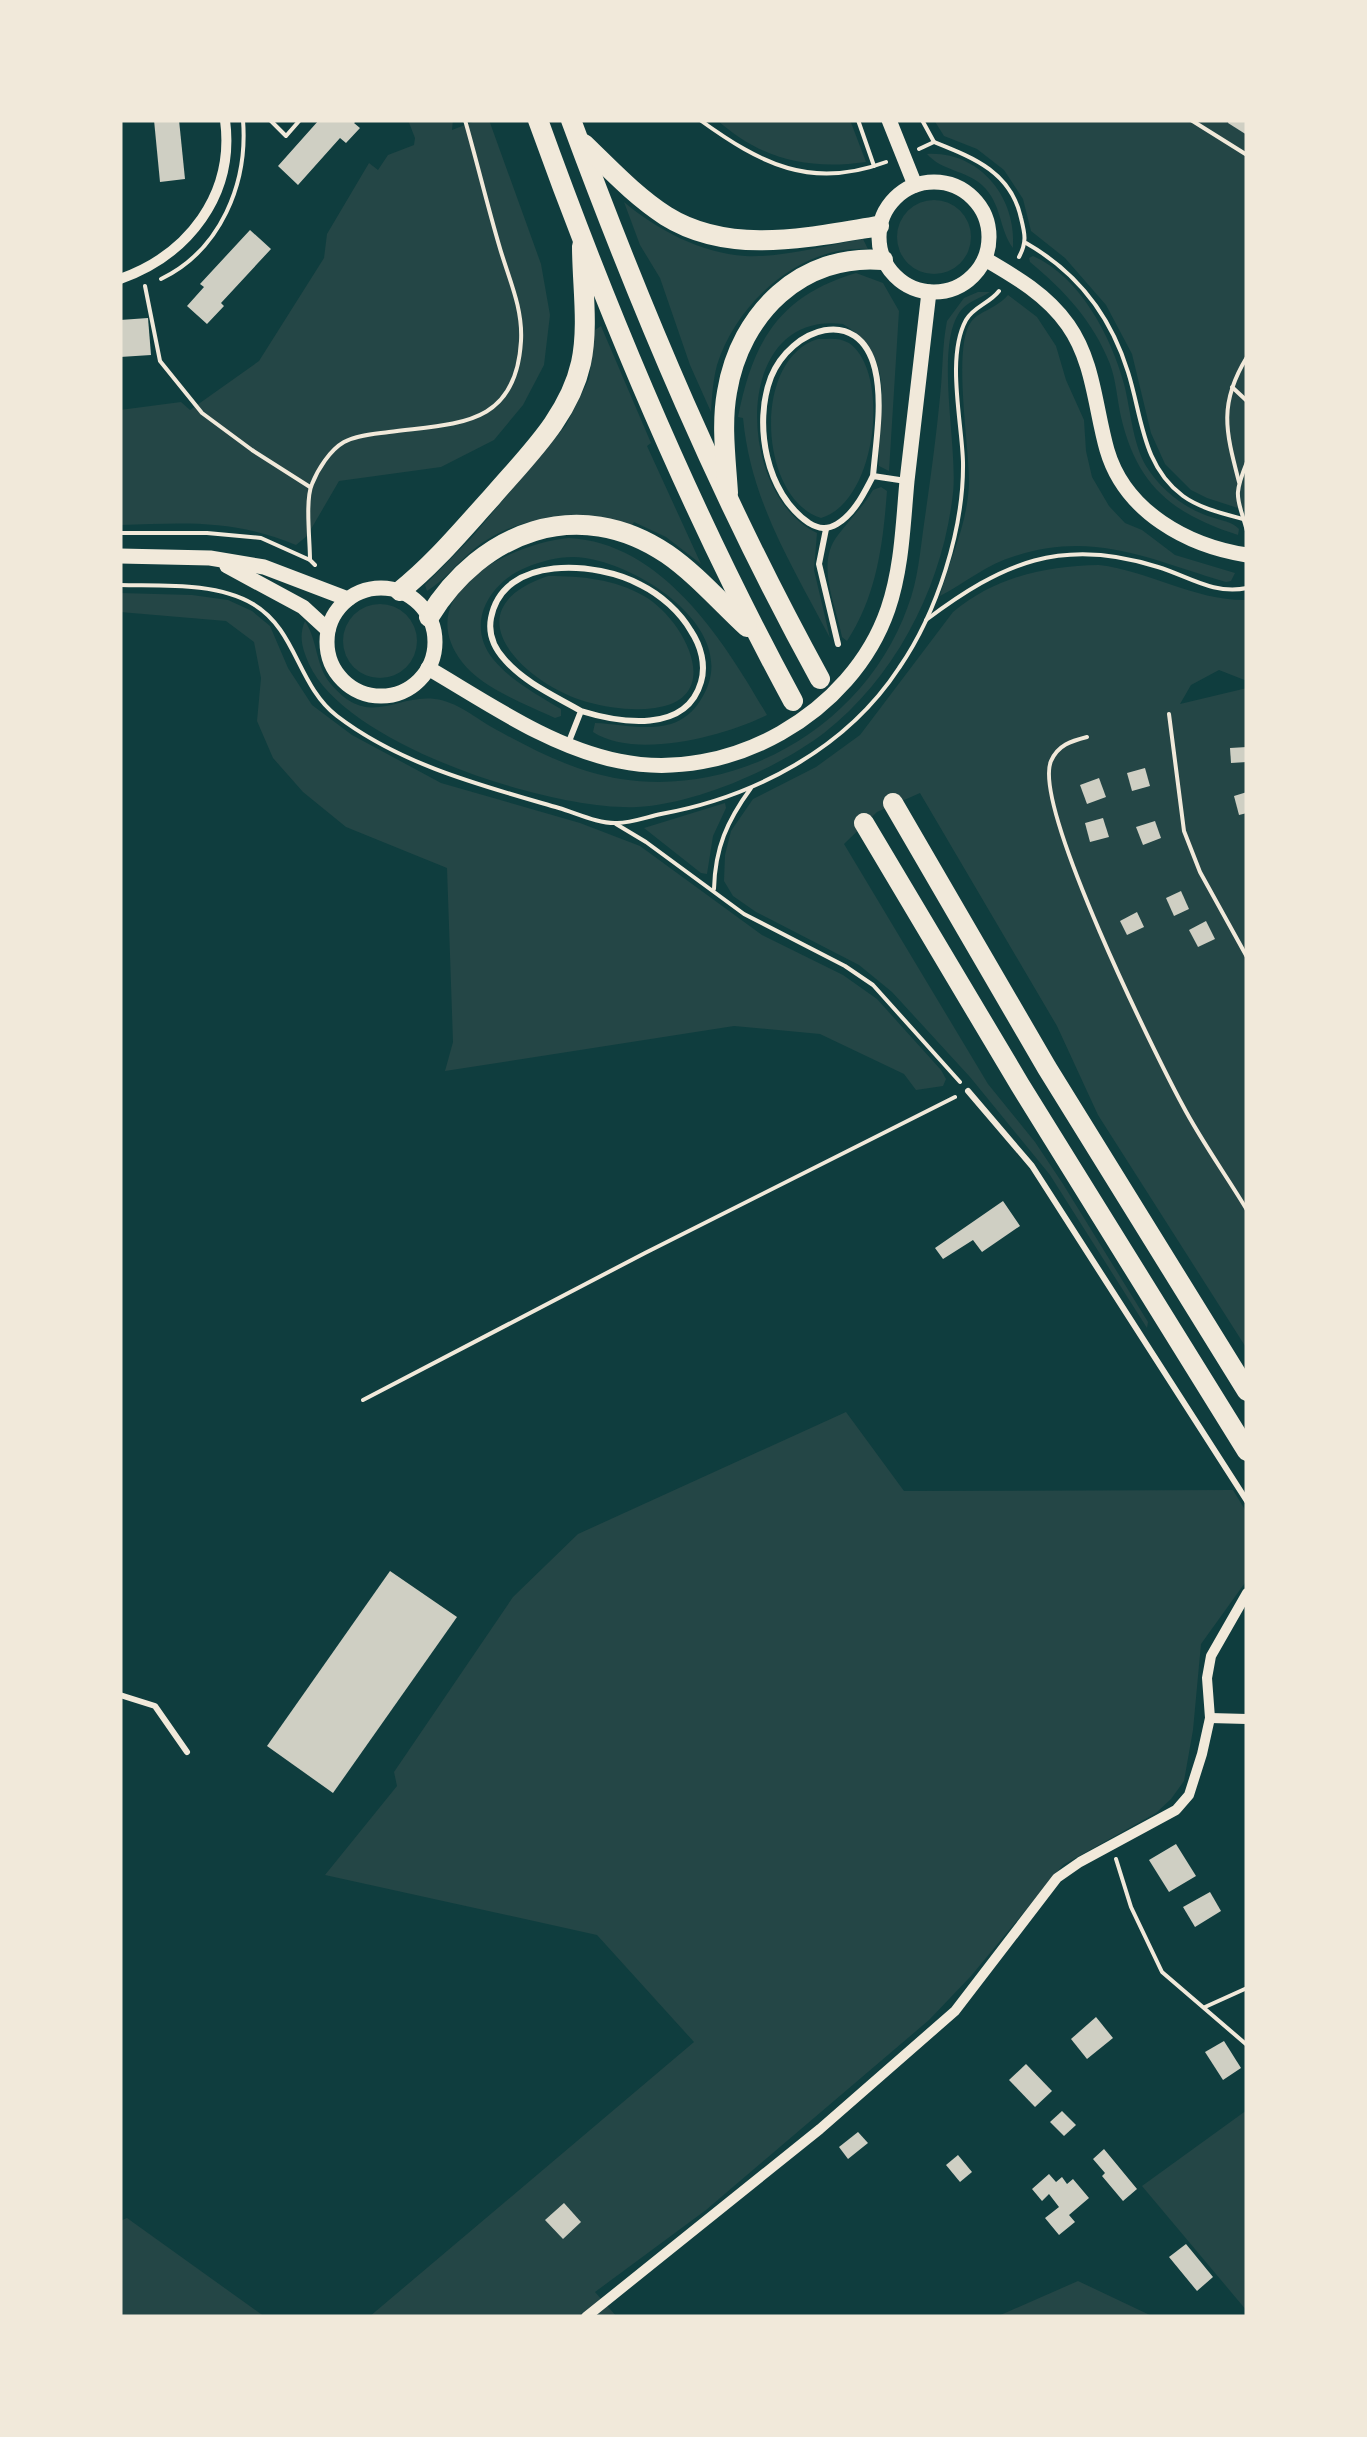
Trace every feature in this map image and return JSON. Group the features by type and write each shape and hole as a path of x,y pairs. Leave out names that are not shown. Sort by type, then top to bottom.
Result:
{"highway":[{"path":"538,120 641,388 700,519 794,702"},
{"path":"575,130 640,197 668,217 696,230 726,238 764,240 879,226"},
{"path":"575,130 670,374 729,506 820,679"},
{"path":"400,592 454,540 549,430 568,400 582,358 585,329 582,234"},
{"path":"729,506 724,420 727,391 750,328 782,292 820,267 847,259 883,260"},
{"path":"429,617 457,577 509,538 576,526 622,534 667,554 760,639"},
{"path":"892,803 1047,1068 1247,1391"},
{"path":"864,823 1020,1085 1247,1450"}],"street":[{"path":"120,279 142,272 181,247 212,204 224,163 225,120"},
{"path":"889,120 915,186"},
{"path":"939,182 963,190 973,198 986,220 989,233 985,259 961,285 929,292 899,280 883,260 879,226 891,202 915,186 939,182"},
{"path":"985,259 1052,305 1070,328 1094,384 1108,454 1125,485 1144,508 1188,538 1247,555"},
{"path":"428,668 568,745 620,762 679,764 726,756 777,736 808,716 854,670 870,648 888,609 900,560 929,292"},
{"path":"120,556 210,558 264,567 348,600"},
{"path":"210,558 303,607 328,630"},
{"path":"375,588 400,592 420,604 429,617 434,648 428,668 418,680 396,693 363,692 344,681 330,658 328,630 333,616 348,600 375,588"},
{"path":"586,2317 820,2130 955,2012 1056,1878 1176,1810 1189,1795 1198,1773 1210,1718 1207,1678 1211,1656 1247,1592"},
{"path":"1210,1718 1247,1719"}],"lane":[{"path":"838,330 856,339 867,350 874,366 878,390 873,476 856,507 826,529 802,518 782,494 773,475 763,412 772,376 788,349 812,332 838,330"},
{"path":"873,476 907,481"},
{"path":"826,529 820,564 838,644"},
{"path":"583,568 624,577 661,598 678,614 697,641 701,654 702,680 681,711 646,721 624,721 581,711 518,673 492,642 489,627 498,598 512,584 546,570 583,568"},
{"path":"568,745 581,711"},
{"path":"968,1091 1032,1166 1247,1501"},
{"path":"120,1694 156,1706 187,1752"}],"path":[{"path":"270,120 286,136 300,120"},
{"path":"310,560 310,487 329,456 344,442 367,435 469,421 493,409 517,368 521,339 519,306 465,120"},
{"path":"700,120 742,150 792,170 832,174 874,166 934,142"},
{"path":"858,120 874,166"},
{"path":"614,824 684,810 750,788 828,744 897,672 926,620 958,525 962,497 958,398 961,332 967,316 992,300 1026,243 1021,215 1006,182 977,160 934,142 922,120"},
{"path":"1191,120 1247,155"},
{"path":"1026,243 1046,254 1068,274 1109,324 1129,375 1147,450 1156,467 1182,495 1245,519"},
{"path":"142,272 160,361 202,413 310,487"},
{"path":"1239,482 1224,415 1231,387 1247,358"},
{"path":"1231,387 1247,401"},
{"path":"1247,462 1236,505 1245,519 1247,532"},
{"path":"926,620 972,586 1026,562 1053,556 1122,557 1218,590 1247,588"},
{"path":"120,584 206,589 250,602 268,614 288,636 318,699 362,732 451,776 614,824 771,930 845,966 873,985 968,1091 644,1253 364,1400"},
{"path":"1169,714 1184,831 1200,872 1247,956"},
{"path":"1087,737 1065,743 1050,763 1052,803 1058,826 1093,914 1183,1106 1247,1210"},
{"path":"714,890 715,858 729,818 750,788"},
{"path":"1112,1846 1130,1907 1162,1972 1247,2045"},
{"path":"1205,2008 1247,1988"}],"shaded area":[{"path":"408,120 453,120 452,130 489,120 541,264 550,315 544,365 523,405 494,440 441,467 339,481 307,536 296,545 230,527 120,525 120,410 181,402 190,410 259,361 324,258 327,234 369,163 378,170 388,155 414,145"},
{"path":"717,120 850,120 866,162 825,164 787,159 751,145"},
{"path":"934,120 1247,120 1247,511 1191,490 1165,464 1151,433 1132,354 1106,305 1065,258 1031,231 1023,199 1004,170 977,149 944,136"},
{"path":"927,154 963,160 991,181 1009,212 1013,248 993,200 982,185"},
{"path":"934,200 948,202 960,211 969,223 969,251 960,263 948,272 934,274 920,272 908,263 899,251 897,237 899,223 908,211 920,202"},
{"path":"624,202 680,238 729,254 774,255 863,239 868,249 843,250 796,267 756,300 726,342 717,365 711,412 660,278 640,245"},
{"path":"1033,256 1065,278 1102,328 1124,384 1146,466 1183,503 1233,524 1239,529 1238,535 1177,507 1148,479 1128,441 1103,348 1077,308 1030,262"},
{"path":"856,273 883,283 899,311 889,471 879,466 879,370 861,338 843,324 806,327 780,345 764,374 757,409 760,446 771,482 790,513 817,533 814,570 830,638 764,505 747,449 743,418 738,417 752,366 774,325 807,295"},
{"path":"990,292 962,309 952,329 948,374 953,493 948,527 927,594 912,626 874,684 824,733 784,759 736,782 660,804 600,805 556,798 455,768 407,746 364,722 330,694 309,664 302,638 305,621 325,676 357,705 382,707 421,699 443,700 556,760 621,779 667,782 712,776 755,763 795,743 831,717 863,685 889,648 908,606 928,492 947,321 964,298"},
{"path":"1008,295 1037,317 1056,346 1084,420 1092,477 1109,506 1125,523 1142,530 1175,555 1235,573 1231,581 1122,551 1071,546 1005,559 940,596 968,500 962,375 965,335 974,318"},
{"path":"601,326 651,443 647,446 701,564 666,537 634,522 632,526 550,519 493,536 427,591 425,585 472,537 566,425 589,379 595,330"},
{"path":"818,339 845,341 862,358 873,407 866,463 855,488 840,507 821,518 800,506 785,485 775,458 771,429 773,399 781,373 796,352"},
{"path":"881,487 887,491 877,569 865,606 847,641 842,637 832,598 828,559 838,535 873,490"},
{"path":"569,538 603,544 634,557 662,577 710,628 767,715 680,742 632,744 593,732 595,723 642,727 675,723 697,705 711,676 709,651 699,628 681,607 633,574 585,558 547,561 512,575 492,594 481,619 485,646 493,659 516,681 561,709 561,716 555,718 518,701 471,671 449,637 448,614 458,593 497,561 546,542"},
{"path":"1099,565 1209,596 1247,600 1247,681 1219,670 1191,685 1180,704 1247,688 1247,1349 1098,1115 1057,1026 920,793 877,812 844,844 988,1084 1063,1184 1148,1322 1147,1328 1050,1175 970,1077 892,992 859,965 756,912 733,896 724,881 731,831 753,799 816,767 860,735 953,612 986,590 1021,576"},
{"path":"548,576 609,582 633,590 659,607 684,638 691,656 693,674 689,689 677,701 655,708 630,709 587,702 541,680 506,645 500,626 503,608 518,590"},
{"path":"120,593 192,595 228,600 252,611 270,626 288,668 312,705 352,735 441,783 580,823 640,846 762,935 843,975 877,999 941,1070 946,1079 943,1086 916,1090 904,1074 820,1034 734,1026 445,1071 453,1042 447,868 346,827 303,792 273,758 257,721 261,678 254,642 226,621 120,612"},
{"path":"380,604 406,615 417,641 406,667 380,678 354,667 343,641 354,615"},
{"path":"725,803 713,836 707,874 644,828"},
{"path":"846,1412 904,1491 1233,1490 1247,1513 1247,1580 1201,1644 1184,1781 1156,1813 1063,1865 929,2020 706,2210 595,2292 617,2317 369,2317 694,2042 597,1935 325,1875 397,1786 394,1772 513,1597 578,1534"},
{"path":"1247,2110 1247,2311 1142,2186"},
{"path":"127,2218 265,2317 120,2317 120,2221"},
{"path":"1078,2281 1154,2317 996,2317"}],"building":[{"path":"154,120 179,120 185,179 160,182"},
{"path":"319,120 357,120 354,123 360,128 346,143 340,138 298,185 278,166"},
{"path":"1247,120 1247,135 1228,123"},
{"path":"250,230 271,249 207,324 187,306 204,287 200,284"},
{"path":"148,318 151,355 120,357 120,320"},
{"path":"1247,747 1247,762 1231,763 1230,748"},
{"path":"1145,768 1150,786 1132,791 1127,773"},
{"path":"1099,778 1106,797 1087,804 1080,785"},
{"path":"1247,792 1247,813 1239,815 1234,796"},
{"path":"1103,818 1109,837 1090,842 1085,823"},
{"path":"1155,821 1161,838 1143,845 1136,827"},
{"path":"1181,891 1189,909 1174,916 1166,898"},
{"path":"1137,912 1144,927 1127,935 1120,921"},
{"path":"1206,921 1215,939 1198,947 1189,930"},
{"path":"1003,1201 1020,1226 982,1252 973,1240 943,1259 935,1248"},
{"path":"390,1571 457,1617 333,1793 267,1746"},
{"path":"1176,1844 1196,1876 1169,1892 1149,1860"},
{"path":"1210,1892 1221,1911 1195,1927 1183,1907"},
{"path":"1096,2017 1113,2038 1087,2059 1071,2039"},
{"path":"1224,2041 1241,2068 1223,2080 1205,2052"},
{"path":"1026,2064 1052,2091 1035,2107 1009,2080"},
{"path":"1062,2111 1076,2125 1064,2136 1050,2122"},
{"path":"858,2132 868,2143 848,2159 839,2147"},
{"path":"1104,2149 1137,2189 1123,2201 1093,2159"},
{"path":"958,2155 972,2172 960,2182 946,2165"},
{"path":"1049,2174 1056,2182 1062,2177 1067,2184 1073,2179 1089,2198 1069,2215 1075,2222 1059,2235 1045,2218 1059,2207 1049,2194 1042,2201 1032,2189"},
{"path":"564,2203 581,2222 563,2239 545,2220"},
{"path":"1186,2244 1213,2277 1197,2291 1169,2257"}]}
